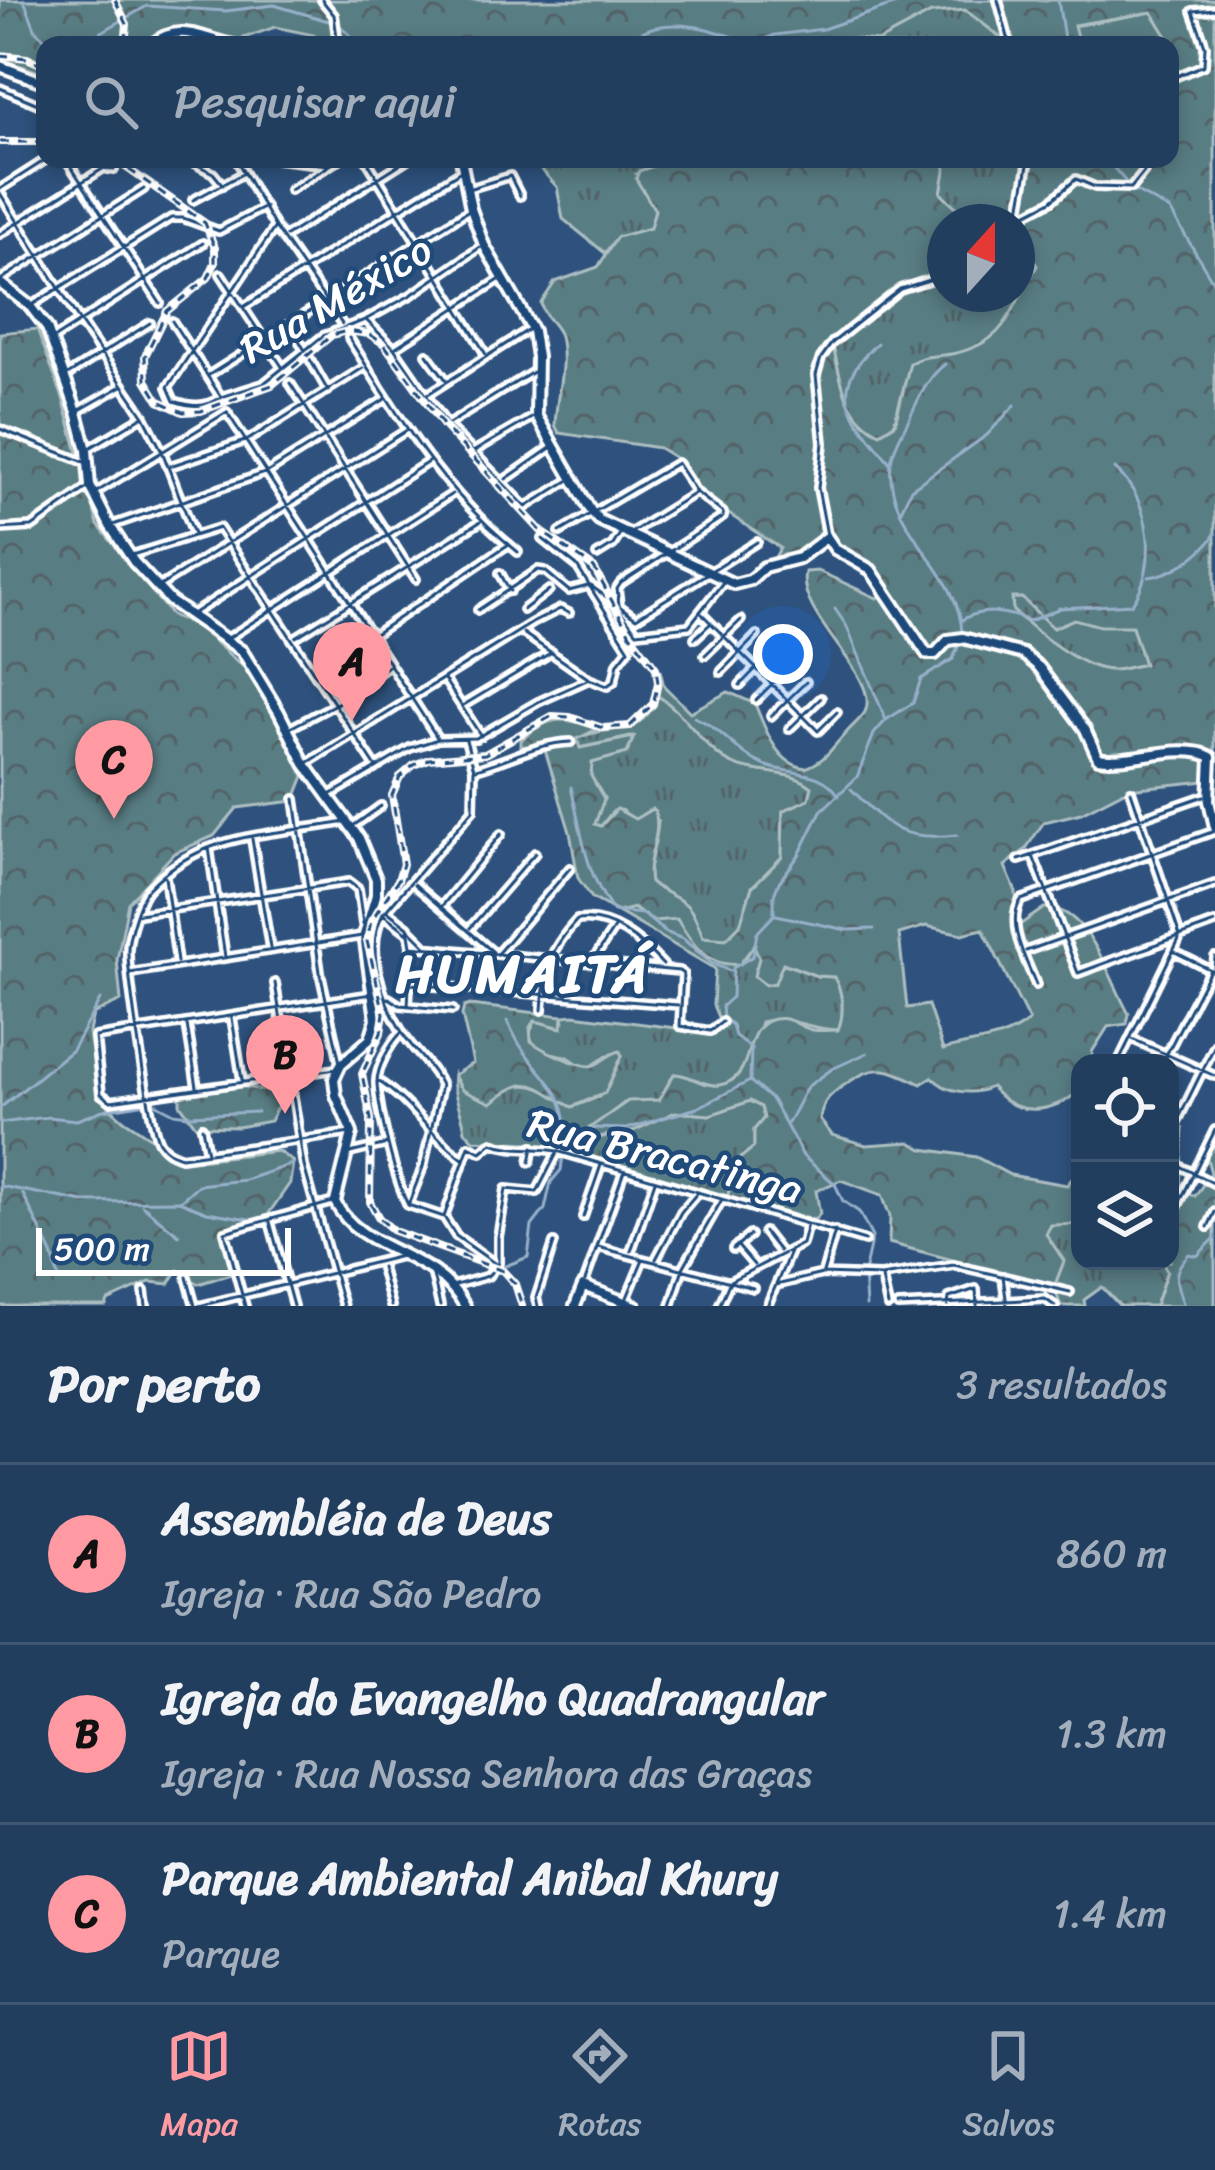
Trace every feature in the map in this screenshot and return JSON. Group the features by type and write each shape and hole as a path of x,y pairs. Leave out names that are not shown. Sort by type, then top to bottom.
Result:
{"street":[{"path":"322,0 334,15 337,36"},
{"path":"998,0 1008,36"},
{"path":"1179,75 1204,65 1205,46 1192,11 1215,8"},
{"path":"161,36 179,31 199,36"},
{"path":"0,66 36,80"},
{"path":"0,88 36,103"},
{"path":"2,189 36,166"},
{"path":"71,168 160,302"},
{"path":"0,234 104,168 114,170"},
{"path":"203,168 223,186"},
{"path":"241,168 275,227 344,326"},
{"path":"309,168 314,175"},
{"path":"290,190 326,168"},
{"path":"371,168 487,356"},
{"path":"284,237 394,168"},
{"path":"245,306 456,168"},
{"path":"463,168 484,245 532,328 536,416 591,512 724,581 742,584 764,567 799,558 827,537"},
{"path":"1021,204 1027,168"},
{"path":"1035,208 1076,178 1095,187 1131,188 1144,168"},
{"path":"193,200 243,172"},
{"path":"467,190 510,176 520,196"},
{"path":"0,178 39,258 144,416 194,533"},
{"path":"144,189 0,281 30,306 52,340 77,412 92,490 110,526 157,588 229,638 258,674 304,764 350,824 376,879 364,932"},
{"path":"30,306 171,218 223,230 265,207"},
{"path":"207,376 471,209"},
{"path":"172,321 192,354 219,394 200,407 170,397 168,387 192,354 235,292 275,227"},
{"path":"52,340 203,243"},
{"name":"Rua México","path":"219,394 263,384 304,350 344,326 365,320 484,245"},
{"path":"220,274 284,369"},
{"path":"394,348 500,279"},
{"path":"927,280 899,289 820,358 823,443 818,488 827,537 835,549 871,570 927,654 935,654 948,640 961,638 1023,654 1039,667 1076,716 1098,758 1212,753 1209,794 1215,829 1021,900 1014,910 1036,985"},
{"path":"365,320 394,348 447,425 526,508 572,478"},
{"path":"64,376 150,323"},
{"path":"290,324 328,391"},
{"path":"426,395 532,328"},
{"path":"349,338 428,462 518,552"},
{"path":"427,354 447,381"},
{"path":"168,466 248,440 366,366"},
{"path":"447,425 537,369"},
{"path":"290,383 416,579"},
{"path":"77,412 124,385"},
{"path":"110,526 268,472 387,398"},
{"path":"0,529 32,527 227,412 438,739"},
{"path":"87,450 144,416"},
{"path":"471,453 536,416"},
{"path":"0,430 88,464"},
{"path":"157,588 407,430"},
{"path":"503,481 554,446"},
{"path":"193,614 428,462"},
{"path":"560,532 677,463 696,492 724,514 621,583 616,603 637,632"},
{"path":"597,555 626,531 696,492"},
{"path":"229,638 454,493"},
{"path":"295,641 300,632 482,520"},
{"path":"130,556 219,528 376,767"},
{"path":"521,632 589,679 612,685 629,647 577,566 543,539"},
{"path":"636,618 757,542"},
{"path":"317,673 509,544"},
{"path":"478,610 538,570 568,591 590,585 636,618 637,632"},
{"path":"500,573 510,591"},
{"path":"637,632 682,629 700,616 724,581"},
{"path":"523,610 549,590"},
{"path":"304,764 560,609 569,613"},
{"path":"700,616 818,731 837,712"},
{"path":"705,655 741,620"},
{"path":"695,638 710,626"},
{"path":"721,672 757,635"},
{"path":"740,685 774,650"},
{"path":"462,706 552,652"},
{"path":"287,730 389,664"},
{"path":"756,700 790,666"},
{"path":"443,677 481,736"},
{"path":"329,795 438,739 481,736 589,679"},
{"path":"771,716 806,682"},
{"path":"789,729 821,698"},
{"path":"453,1010 378,998 95,1036 105,1099 340,1066 370,1039 378,998 376,932 385,912 473,810 474,769 466,740"},
{"path":"474,769 524,755 544,743 571,742"},
{"path":"1122,1054 1180,937 1131,791"},
{"path":"1018,860 1209,794"},
{"path":"296,799 316,943 340,1066 334,1087 352,1133 334,1202 343,1215 386,1247 432,1268 465,1306"},
{"path":"352,1133 181,1157 168,1153 156,1135 148,1096 128,948 144,894 188,855 252,837 350,824 381,806"},
{"path":"442,906 501,834"},
{"path":"252,837 270,950"},
{"path":"208,846 225,958"},
{"path":"469,929 535,853"},
{"path":"1033,856 1078,973 1215,922"},
{"path":"496,954 570,868"},
{"path":"165,875 178,965"},
{"path":"413,882 496,954"},
{"path":"137,914 355,884 378,998 441,1085 432,1132 408,1205"},
{"path":"1024,952 1215,884"},
{"path":"373,906 408,927 427,947"},
{"path":"385,912 409,934"},
{"path":"542,1010 548,958 577,920 615,926 664,968"},
{"path":"593,960 615,926"},
{"path":"408,927 408,1006"},
{"path":"130,973 364,932"},
{"path":"411,946 664,968 683,974 678,1021 684,1028 710,1031 722,1022"},
{"path":"1173,951 1213,971"},
{"path":"1167,1053 1213,971 1215,957"},
{"path":"275,983 313,1207 344,1306"},
{"path":"410,983 680,1005"},
{"path":"231,1017 242,1081"},
{"path":"187,1023 197,1089"},
{"path":"402,1032 392,1042 377,1079 389,1144 408,1205"},
{"path":"1130,1038 1215,1076"},
{"path":"1179,1118 1215,1045"},
{"path":"377,1079 399,1094 464,1160 444,1217"},
{"path":"202,1126 207,1153"},
{"path":"1179,1204 1215,1130"},
{"name":"Rua Bracatinga","path":"464,1160 469,1146 484,1152 492,1143 510,1149 557,1151 865,1241"},
{"path":"347,1154 389,1144"},
{"path":"530,1162 533,1147"},
{"path":"452,1286 488,1276 497,1264 506,1189 537,1192 557,1151"},
{"path":"1172,1162 1215,1184"},
{"path":"584,1217 602,1163"},
{"path":"575,1306 624,1170"},
{"path":"630,1254 655,1179"},
{"path":"655,1260 681,1212 698,1192"},
{"path":"671,1306 683,1268 722,1199"},
{"path":"245,1306 225,1232 334,1202"},
{"path":"408,1205 444,1217 456,1236 497,1264"},
{"path":"1208,1227 1215,1212"},
{"path":"270,1220 293,1306"},
{"path":"719,1306 730,1281 802,1244 807,1222"},
{"path":"822,1274 835,1230"},
{"path":"764,1232 780,1252"},
{"path":"750,1235 735,1247 755,1266"},
{"path":"538,1306 536,1298 554,1243"},
{"path":"598,1247 753,1288"},
{"path":"767,1306 790,1250"},
{"path":"188,1276 197,1306 403,1255"},
{"path":"625,1302 644,1258"},
{"path":"380,1264 391,1306"},
{"path":"776,1285 822,1274 881,1276 954,1265 1070,1292"},
{"path":"432,1268 440,1306"},
{"path":"1003,1274 1007,1303"},
{"path":"881,1276 888,1306"},
{"path":"583,1286 636,1306"},
{"path":"948,1304 955,1295 977,1289 978,1303"},
{"path":"144,1291 146,1306"},
{"path":"898,1306 1048,1300 1055,1306"}],"green space":[{"path":"0,0 1215,0 1215,786 1206,781 1128,789 1081,813 1044,822 1025,850 1005,866 1016,892 1017,927 1044,908 1060,910 1074,919 1097,948 1129,1014 1127,1024 1108,1027 1092,1054 1071,1054 1071,1098 1045,1108 1022,1108 991,1087 960,1091 932,1077 921,1084 880,1070 862,1074 835,1091 820,1120 832,1135 866,1145 910,1142 923,1149 976,1157 1010,1175 1067,1185 1071,1180 1071,1224 1051,1225 1046,1234 1064,1261 1054,1287 889,1243 890,1216 882,1195 841,1180 816,1191 820,1214 814,1220 727,1198 738,1160 754,1147 754,1130 764,1118 761,1107 750,1101 710,1115 675,1112 631,1132 584,1139 585,1131 628,1101 659,1100 674,1074 713,1085 731,1081 739,1074 756,1032 774,1019 812,1030 838,1030 841,996 834,977 783,963 775,983 765,985 754,976 759,958 754,945 740,964 718,962 695,945 677,919 653,921 634,908 618,912 592,898 578,878 570,832 546,753 540,747 521,746 521,740 557,720 597,729 577,739 580,748 634,737 627,753 592,763 591,776 604,799 595,824 601,826 617,809 635,819 655,811 650,883 689,907 703,937 726,939 740,925 752,887 782,857 783,811 809,799 812,787 793,777 739,766 719,755 658,696 660,670 664,686 690,712 728,692 755,704 779,752 805,768 823,758 861,717 867,698 851,664 813,608 805,589 805,572 818,571 877,598 886,593 868,564 823,535 794,556 773,561 780,548 697,493 682,462 659,448 559,433 555,425 562,347 541,303 555,282 598,267 617,237 650,228 655,210 636,179 639,171 945,168 941,193 953,204 927,204 927,276 898,290 832,342 851,406 880,433 895,424 910,363 974,347 999,331 1011,312 1035,312 1035,204 1021,204 1027,168 1179,168 1179,36 1167,36 1152,12 1074,25 1077,36 999,36 965,10 931,13 888,36 315,36 275,27 250,36 36,36 36,71 10,62 0,53","holes":["1012,598 1022,598 1053,628 1074,619 1100,626 1132,626 1144,664 1103,669 1075,658 1013,611","926,926 962,934 983,929 1029,1021 998,1037 943,1050 928,1005 907,1008 899,934"]},
{"path":"965,10 999,36 888,36 931,13"},
{"path":"1152,12 1167,36 1076,36 1073,26"},
{"path":"540,168 652,168 636,174 655,210 650,229 617,237 605,253 563,219 557,187"},
{"path":"945,168 1027,168 1021,204 953,204 941,193"},
{"path":"927,276 927,312 1012,312 999,336 963,352 910,363 894,424 879,434 858,417 845,395 832,342 898,290"},
{"path":"37,329 85,478 91,478 87,485 98,525 171,615 199,628 253,675 304,776 294,801 237,808 214,836 174,853 128,903 117,960 121,1001 93,1014 89,1032 96,1077 109,1107 124,1120 199,1160 278,1151 293,1162 290,1183 267,1216 229,1231 231,1274 198,1284 178,1270 169,1284 150,1282 106,1306 0,1306 0,333"},
{"path":"1012,598 1022,598 1053,628 1073,619 1132,626 1144,664 1103,669 1075,658 1013,611"},
{"path":"658,696 729,762 793,777 812,787 809,799 783,811 782,857 752,887 740,925 726,940 703,937 688,909 650,883 658,821 648,811 635,820 621,810 613,811 601,826 594,825 604,798 591,776 592,762 621,755 631,737 579,748 576,739 633,725 651,710"},
{"path":"633,908 653,921 677,918 703,955 744,961 754,944 760,958 755,971 774,983 782,963 834,977 839,989 838,1030 781,1020 761,1022 745,1064 731,1081 711,1085 674,1074 659,1100 624,1103 583,1135 593,1139 623,1133 675,1112 710,1115 749,1101 761,1107 764,1118 754,1130 754,1147 738,1160 727,1198 529,1143 474,1140 465,1131 454,1075 458,1085 497,1099 525,1085 575,1106 599,1097 622,1056 608,1055 589,1068 543,1051 529,1034 536,1020 557,1027 564,1022 563,1016 574,1015 707,1032 720,1022 713,1005 715,969 618,912"},
{"path":"470,1005 563,1016 562,1028 535,1021 530,1027 531,1041 572,1062 594,1065 620,1051 605,1093 572,1107 532,1085 515,1087 491,1103 462,1090 454,1075 473,1063 462,1015"},
{"path":"226,1083 281,1094 285,1104 270,1121 238,1127 196,1126 180,1104 180,1092"},
{"path":"1179,1123 1183,1129 1180,1191 1195,1196 1211,1173 1206,1155 1215,1144 1215,1306 1155,1306 1167,1271 1179,1270"},
{"path":"1071,1224 1071,1270 1166,1270 1155,1306 1120,1306 1102,1287 1084,1300 1085,1306 1061,1306 1054,1287 1064,1261 1045,1234 1050,1225"}],"waterway":[{"path":"24,0 42,36"},
{"path":"773,36 823,29 908,0"},
{"path":"1058,0 1064,36"},
{"path":"95,36 147,6 226,11 274,5 332,22"},
{"path":"336,22 351,36"},
{"path":"635,36 668,25 730,36"},
{"path":"1114,168 1133,190 1170,210 1215,285"},
{"path":"877,343 851,377 849,405 891,464"},
{"path":"945,364 924,389 896,445 892,486 910,529 949,589 962,633"},
{"path":"900,512 911,489 987,435 1015,405"},
{"path":"962,620 995,612 1030,621 1060,608 1132,604 1146,571 1147,534 1137,498 1115,469"},
{"path":"1149,577 1186,562 1215,534"},
{"path":"835,609 886,720"},
{"path":"866,1306 864,1273 872,1237 859,1212 803,1156 772,1100 750,1081 751,1048 735,1036 732,1025 723,1018 722,1006 732,997 733,968 753,956 757,933 774,915 779,882 821,811 857,777 874,734 913,703 921,679 953,659 959,644"},
{"path":"694,717 754,760 815,777 839,796"},
{"path":"571,787 590,867 613,911 643,914 711,963 730,971"},
{"path":"851,789 876,813 908,833 957,835"},
{"path":"776,915 847,930 874,929"},
{"path":"0,1108 72,1050 100,1000"},
{"path":"507,1021 556,1093 565,1125 579,1136"},
{"path":"788,1123 807,1087 867,1053"},
{"path":"503,1267 528,1257 532,1226 545,1209 551,1182 573,1140 595,1128 626,1129 697,1108 750,1081"},
{"path":"0,1123 48,1117 77,1120 103,1110 153,1102 188,1115 257,1112"},
{"path":"617,1161 614,1154 622,1138 620,1130"},
{"path":"181,1200 198,1185 245,1180 292,1164"},
{"path":"0,1186 84,1202 179,1201 207,1212 255,1220"},
{"path":"23,1194 59,1279"},
{"path":"142,1205 179,1235"},
{"path":"1184,1306 1177,1284 1179,1267 1189,1254 1197,1256 1215,1238"}],"railway":[{"path":"115,0 127,24 126,36"},
{"path":"0,55 36,62"},
{"path":"0,142 36,142"},
{"path":"127,168 205,223 215,248 208,278 167,311 145,356 146,380 159,401 183,412 201,411 272,385 332,335 369,334 384,344 443,425 541,531 594,568 630,634 656,668 653,704 630,726 603,728 552,716 485,754 429,759 414,765 400,777 392,795 403,864 371,921 367,941 384,1013 381,1033 362,1074 371,1119 370,1202 394,1231 503,1271 515,1284 522,1306"}],"place":[{"name":"Assembléia de Deus","path":"352,721"},
{"name":"Parque Ambiental Anibal Khury","path":"114,819"},
{"name":"Igreja do Evangelho Quadrangular","path":"285,1114"}],"district":[{"name":"HUMAITÁ","path":"523,974"}]}
